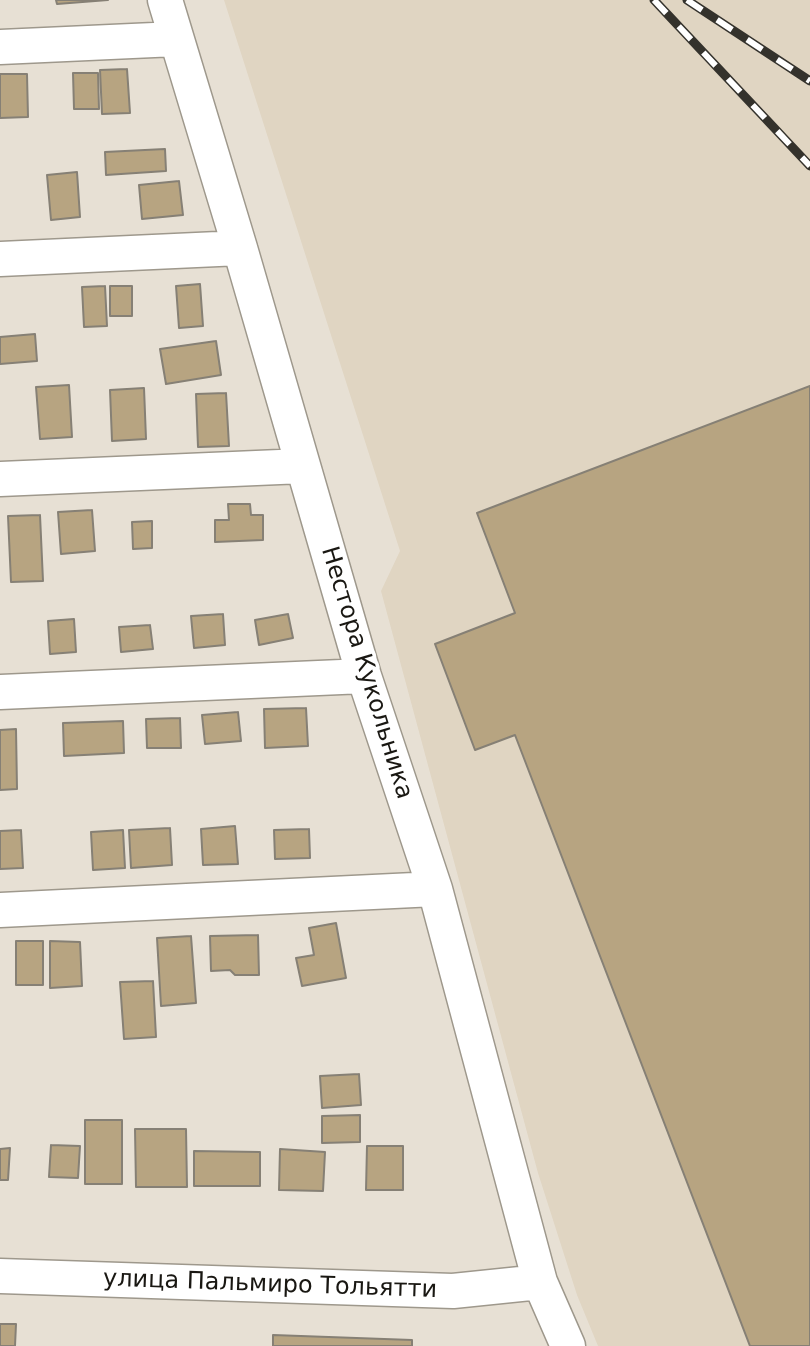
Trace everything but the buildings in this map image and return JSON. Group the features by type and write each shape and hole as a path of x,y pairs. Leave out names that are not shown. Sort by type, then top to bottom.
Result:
{"street":[{"name":"Нестора Кукольника","path":"165,0 364,676 435,889 540,1282 568,1346"},
{"path":"0,47 176,39"},
{"path":"0,259 240,248"},
{"path":"0,479 303,466"},
{"path":"0,692 364,676"},
{"path":"0,910 435,889"},
{"name":"улица Пальмиро Тольятти","path":"0,1276 453,1291 540,1282"}],"shaded area":[{"path":"224,0 810,0 810,1346 598,1346 577,1295 538,1173 381,591 400,551"}],"railway":[{"path":"654,0 810,166"},
{"path":"687,0 810,81"}]}
